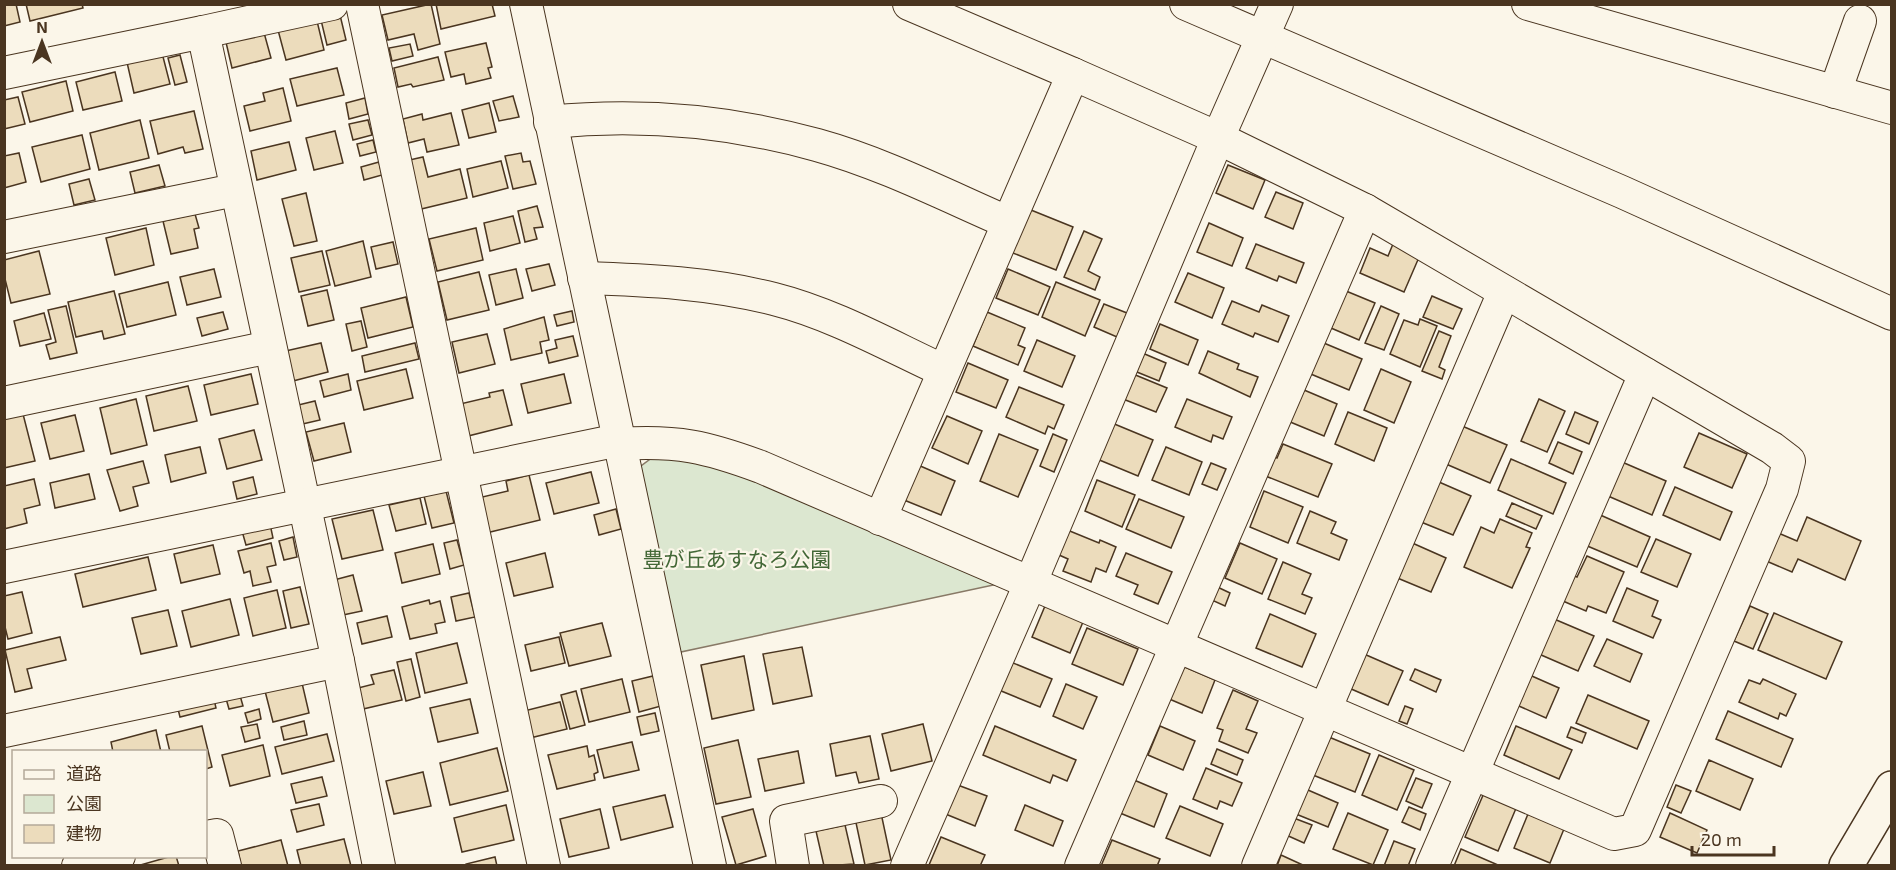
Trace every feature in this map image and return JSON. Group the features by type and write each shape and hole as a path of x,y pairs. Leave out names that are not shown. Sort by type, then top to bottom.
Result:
{"main road":[{"path":"1846,866 1892,788"}],"street":[{"path":"4,73 332,4"},
{"path":"362,4 544,866"},
{"path":"526,4 710,866"},
{"path":"4,567 619,442 660,441 726,454 1614,834 1635,830 1782,489 1789,461 1646,374 1365,210 1218,138 909,4"},
{"path":"1186,4 1622,192 1892,314"},
{"path":"907,866 1277,4"},
{"path":"1528,4 1892,108"},
{"path":"1835,92 1860,21"},
{"path":"203,32 303,507 338,661 379,866"},
{"path":"880,519 942,370 1073,74"},
{"path":"550,122 583,119 716,122 767,132 819,146 883,168 1007,222"},
{"path":"4,237 235,190"},
{"path":"1081,866 1365,210"},
{"path":"584,278 661,280 724,288 776,299 827,317 942,370"},
{"path":"1258,866 1504,292"},
{"path":"4,403 270,347"},
{"path":"1431,866 1646,374"},
{"path":"4,731 338,661"},
{"path":"793,866 786,821 881,801"},
{"path":"207,837 218,835 225,866"},
{"path":"78,866 111,858"}],"green space":[{"name":"豊が丘あすなろ公園","path":"657,454 731,468 998,584 676,653 640,484 641,466"}],"building":[{"path":"4,4 16,4 20,22 4,26"},
{"path":"26,4 82,4 83,8 30,21"},
{"path":"431,4 440,44 418,50 414,34 388,40 382,15"},
{"path":"436,4 492,4 495,16 441,29"},
{"path":"340,15 346,40 327,45 321,20"},
{"path":"317,21 324,50 286,60 278,30"},
{"path":"263,29 271,58 232,68 225,38"},
{"path":"486,43 492,67 488,68 491,78 466,84 464,74 451,77 445,52"},
{"path":"410,44 413,56 392,61 389,48"},
{"path":"161,49 170,84 134,93 126,58"},
{"path":"180,55 187,82 175,85 168,58"},
{"path":"438,57 444,80 413,87 411,84 398,87 394,68"},
{"path":"337,68 344,95 297,106 290,79"},
{"path":"115,72 122,101 83,110 76,82"},
{"path":"66,81 73,111 30,122 22,92"},
{"path":"283,88 291,121 250,131 244,106 265,101 263,93"},
{"path":"513,96 519,117 499,121 493,101"},
{"path":"18,97 25,124 4,129 4,100"},
{"path":"365,98 368,114 349,119 346,103"},
{"path":"489,103 496,132 469,138 462,110"},
{"path":"194,111 203,149 185,153 183,147 158,154 150,121"},
{"path":"451,113 459,145 427,152 424,139 408,143 403,119 422,114 423,120"},
{"path":"140,120 149,158 99,170 90,133"},
{"path":"368,120 372,135 353,140 349,124"},
{"path":"335,131 343,163 314,170 306,138"},
{"path":"82,135 90,169 41,182 32,147"},
{"path":"373,140 376,152 360,156 357,144"},
{"path":"289,142 296,170 257,180 251,151"},
{"path":"19,153 26,182 4,188 4,156"},
{"path":"521,153 523,162 530,161 536,184 513,189 505,156"},
{"path":"423,157 428,177 460,169 467,198 417,210 405,161"},
{"path":"501,161 508,188 473,197 467,169"},
{"path":"379,162 382,175 364,180 361,167"},
{"path":"159,165 165,186 135,193 130,172"},
{"path":"1228,165 1265,180 1253,209 1216,193"},
{"path":"89,179 95,200 74,205 69,184"},
{"path":"1276,192 1303,203 1293,229 1265,217"},
{"path":"306,193 317,241 294,246 282,199"},
{"path":"537,206 543,227 534,228 537,239 525,242 518,211"},
{"path":"1026,208 1073,227 1056,270 1008,251"},
{"path":"195,214 199,228 194,229 198,248 171,254 163,221"},
{"path":"513,216 520,243 490,251 484,223"},
{"path":"1209,223 1243,238 1232,266 1197,252"},
{"path":"146,228 154,265 115,275 106,238"},
{"path":"476,228 483,260 437,271 429,239"},
{"path":"1084,231 1102,239 1088,271 1100,277 1095,290 1064,277"},
{"path":"363,241 371,277 335,286 326,251"},
{"path":"393,242 398,264 376,269 371,247"},
{"path":"1256,244 1304,263 1296,283 1279,276 1277,281 1246,268"},
{"path":"1393,244 1420,255 1404,292 1360,273 1370,248 1388,256"},
{"path":"39,251 50,294 11,303 4,275 4,260"},
{"path":"322,251 330,285 299,292 291,258"},
{"path":"549,264 555,285 532,291 526,269"},
{"path":"214,269 221,297 187,305 180,277"},
{"path":"516,269 523,298 496,305 489,275"},
{"path":"1008,269 1050,287 1038,315 996,298"},
{"path":"479,272 489,310 447,320 438,282"},
{"path":"1188,273 1224,288 1212,318 1175,302"},
{"path":"168,282 176,315 127,327 119,294"},
{"path":"1056,282 1100,300 1085,336 1042,317"},
{"path":"327,290 334,320 308,326 301,296"},
{"path":"114,291 125,334 104,339 102,331 76,337 68,302"},
{"path":"1346,291 1375,303 1359,340 1331,328"},
{"path":"1432,296 1462,309 1453,329 1423,317"},
{"path":"406,297 413,327 368,338 361,308"},
{"path":"1232,301 1259,312 1262,305 1289,316 1278,342 1255,333 1253,337 1222,324"},
{"path":"1104,304 1127,313 1117,337 1094,327"},
{"path":"66,306 77,353 50,359 46,345 56,342 48,310"},
{"path":"1381,306 1399,314 1384,350 1365,343"},
{"path":"572,311 574,322 557,326 554,315"},
{"path":"223,312 228,329 202,336 197,318"},
{"path":"987,312 1025,328 1018,345 1025,348 1018,365 973,346"},
{"path":"44,313 51,339 20,346 14,321"},
{"path":"544,317 549,340 540,342 542,353 511,360 504,329"},
{"path":"1420,319 1437,326 1420,367 1390,354 1404,320 1418,325"},
{"path":"361,321 367,347 352,351 346,324"},
{"path":"1160,324 1198,340 1188,365 1150,349"},
{"path":"1439,331 1451,336 1439,367 1445,370 1442,379 1422,371"},
{"path":"487,334 495,364 459,373 452,342"},
{"path":"573,336 578,356 549,363 546,351 557,348 555,340"},
{"path":"1037,340 1075,356 1062,387 1024,371"},
{"path":"1319,341 1362,359 1349,390 1306,372"},
{"path":"321,343 328,372 289,382 281,352"},
{"path":"415,343 419,359 365,372 362,356"},
{"path":"1208,351 1239,364 1237,369 1258,377 1250,397 1199,373"},
{"path":"1140,352 1166,363 1159,381 1132,370"},
{"path":"968,363 1008,380 996,408 956,392"},
{"path":"406,369 413,398 364,410 357,381"},
{"path":"1381,369 1411,382 1394,423 1364,410"},
{"path":"251,374 258,404 211,415 204,385"},
{"path":"348,374 351,390 324,397 320,381"},
{"path":"564,374 571,403 528,413 521,384"},
{"path":"1133,374 1167,388 1156,412 1123,399"},
{"path":"188,386 197,421 154,431 146,396"},
{"path":"1019,387 1064,405 1054,429 1048,426 1045,434 1006,417"},
{"path":"1297,387 1337,404 1324,436 1283,419"},
{"path":"503,390 512,425 468,436 460,404 490,397 489,393"},
{"path":"136,399 147,445 111,454 100,408"},
{"path":"1187,399 1232,417 1223,439 1213,435 1211,442 1175,427"},
{"path":"1539,399 1565,411 1547,452 1521,441"},
{"path":"315,401 320,420 298,425 294,406"},
{"path":"1348,412 1387,428 1374,461 1335,444"},
{"path":"1575,412 1598,422 1589,444 1566,434"},
{"path":"23,414 35,461 4,468 4,418"},
{"path":"75,415 84,451 50,459 41,423"},
{"path":"947,416 982,431 968,464 932,448"},
{"path":"344,423 351,452 314,461 306,432"},
{"path":"1112,423 1153,440 1138,476 1097,459"},
{"path":"1462,426 1507,445 1490,483 1446,464"},
{"path":"254,430 262,460 227,469 219,439"},
{"path":"1699,433 1747,454 1732,488 1684,467"},
{"path":"999,434 1038,450 1018,497 980,481"},
{"path":"1053,434 1067,440 1054,472 1040,466"},
{"path":"1558,442 1582,452 1573,474 1549,463"},
{"path":"1283,444 1332,464 1318,497 1263,475 1271,455 1277,458"},
{"path":"200,447 206,473 171,482 165,455"},
{"path":"1166,447 1202,462 1189,495 1152,480"},
{"path":"1511,459 1566,483 1553,514 1498,490"},
{"path":"143,461 149,483 133,487 138,506 120,511 107,470"},
{"path":"1622,462 1666,481 1652,515 1608,496"},
{"path":"1211,463 1226,469 1217,490 1202,484"},
{"path":"918,465 955,481 941,515 904,500"},
{"path":"591,472 599,503 554,514 546,483"},
{"path":"89,474 95,499 55,508 50,483"},
{"path":"529,475 540,520 486,533 478,498 508,491 506,481"},
{"path":"253,477 257,494 237,499 233,482"},
{"path":"34,479 40,505 24,509 27,523 4,529 4,486"},
{"path":"1097,480 1135,495 1122,527 1085,511"},
{"path":"1439,482 1471,496 1453,535 1421,522"},
{"path":"1675,487 1732,512 1720,540 1663,515"},
{"path":"446,491 454,523 432,528 424,496"},
{"path":"1264,491 1303,507 1288,543 1250,527"},
{"path":"420,498 426,524 396,531 389,505"},
{"path":"1139,499 1184,517 1171,548 1126,529"},
{"path":"1512,503 1542,516 1536,529 1506,516"},
{"path":"616,509 621,529 599,535 594,515"},
{"path":"373,510 383,550 342,559 332,519"},
{"path":"1310,511 1336,522 1331,533 1347,540 1339,560 1297,543"},
{"path":"1598,514 1650,537 1637,567 1585,545"},
{"path":"1807,517 1861,541 1845,580 1798,559 1792,572 1764,560 1776,532 1797,541"},
{"path":"1500,519 1532,533 1526,547 1530,548 1512,588 1464,567 1481,527 1494,533"},
{"path":"270,524 273,538 246,545 242,531"},
{"path":"1060,527 1099,543 1100,540 1116,547 1106,572 1096,568 1091,582 1063,571 1068,559 1050,551"},
{"path":"293,537 297,557 284,560 279,541"},
{"path":"1656,539 1691,554 1677,587 1641,572"},
{"path":"457,540 464,565 450,569 444,543"},
{"path":"1410,542 1446,558 1431,592 1395,577"},
{"path":"271,543 276,565 267,567 271,582 253,586 250,571 244,573 238,551"},
{"path":"1240,543 1277,559 1262,594 1225,578"},
{"path":"433,544 440,574 402,583 395,553"},
{"path":"213,545 220,574 181,583 174,554"},
{"path":"545,553 553,587 514,596 506,563"},
{"path":"1126,553 1172,572 1158,604 1134,594 1138,585 1116,576"},
{"path":"1587,556 1624,572 1606,613 1588,606 1586,611 1556,598 1567,573 1577,577"},
{"path":"148,557 156,590 83,607 75,574"},
{"path":"1283,562 1311,574 1302,594 1312,598 1305,614 1268,599"},
{"path":"353,575 362,611 338,616 330,581"},
{"path":"1211,584 1230,593 1225,606 1205,597"},
{"path":"300,587 309,624 291,628 283,591"},
{"path":"1627,588 1658,601 1652,616 1661,620 1653,638 1613,621"},
{"path":"277,590 286,628 253,636 244,598"},
{"path":"22,592 32,633 8,639 4,623 4,596"},
{"path":"469,593 475,617 456,621 451,597"},
{"path":"230,599 239,635 191,647 182,611"},
{"path":"429,600 430,604 440,601 445,622 435,624 437,633 410,639 402,607"},
{"path":"1045,606 1083,622 1070,653 1032,637"},
{"path":"1750,606 1768,614 1753,649 1734,641"},
{"path":"168,610 177,646 141,654 132,618"},
{"path":"1774,613 1842,642 1826,679 1758,650"},
{"path":"1270,614 1316,634 1302,667 1256,648"},
{"path":"387,616 392,637 362,644 357,623"},
{"path":"1547,616 1594,636 1578,671 1532,651"},
{"path":"602,623 611,656 569,666 560,633"},
{"path":"1087,628 1138,649 1123,685 1072,664"},
{"path":"60,637 66,660 27,669 32,688 15,692 5,650"},
{"path":"559,637 565,663 531,671 525,645"},
{"path":"1607,639 1642,654 1630,682 1594,666"},
{"path":"457,643 467,683 425,693 416,653"},
{"path":"802,647 812,696 773,704 763,654"},
{"path":"1364,654 1403,671 1388,705 1349,688"},
{"path":"744,656 754,710 712,719 701,665"},
{"path":"411,659 420,697 406,701 397,662"},
{"path":"1006,660 1052,679 1040,707 994,688"},
{"path":"1180,665 1215,680 1202,713 1167,698"},
{"path":"1415,669 1441,680 1436,692 1410,680"},
{"path":"394,670 402,700 363,709 358,688 374,684 371,675"},
{"path":"1525,673 1559,688 1546,718 1512,703"},
{"path":"653,676 661,706 639,712 632,681"},
{"path":"622,679 630,712 589,722 581,689"},
{"path":"1763,679 1796,694 1786,716 1780,713 1778,719 1739,702 1749,680 1760,684"},
{"path":"302,683 309,713 273,722 265,691"},
{"path":"1066,684 1097,697 1083,729 1053,716"},
{"path":"1233,690 1258,701 1246,729 1257,733 1248,753 1219,741 1223,730 1217,728"},
{"path":"576,691 585,725 570,729 561,695"},
{"path":"239,692 243,706 229,709 225,695"},
{"path":"213,695 216,708 180,717 177,705"},
{"path":"1588,695 1649,721 1637,749 1576,723"},
{"path":"470,699 478,733 438,742 430,708"},
{"path":"560,702 567,729 530,738 524,711"},
{"path":"1405,706 1413,709 1407,724 1399,721"},
{"path":"259,709 261,719 248,723 245,713"},
{"path":"1728,711 1793,739 1781,767 1716,739"},
{"path":"655,713 659,731 641,735 637,717"},
{"path":"304,721 307,735 284,740 281,727"},
{"path":"257,724 260,738 245,742 241,727"},
{"path":"923,724 932,761 891,771 882,734"},
{"path":"202,726 212,767 207,769 207,750 170,750 166,735"},
{"path":"995,726 1076,760 1067,781 1053,775 1050,783 983,755"},
{"path":"1160,726 1195,741 1183,770 1148,755"},
{"path":"1516,726 1572,750 1559,779 1504,755"},
{"path":"1571,727 1586,733 1582,743 1567,737"},
{"path":"156,730 161,750 113,750 111,742"},
{"path":"327,734 334,761 282,774 275,747"},
{"path":"1324,735 1370,754 1355,792 1308,773"},
{"path":"870,736 879,779 859,783 856,772 836,776 830,744"},
{"path":"738,740 751,797 716,804 704,748"},
{"path":"632,742 639,770 604,778 597,750"},
{"path":"263,745 270,776 230,786 222,755"},
{"path":"587,746 589,757 594,755 598,772 594,774 595,780 557,789 548,755"},
{"path":"497,748 508,791 450,805 440,763"},
{"path":"1217,749 1243,760 1237,775 1211,764"},
{"path":"798,751 804,783 765,791 758,759"},
{"path":"1379,755 1414,770 1397,810 1362,795"},
{"path":"1709,760 1753,779 1740,810 1696,791"},
{"path":"1206,768 1242,783 1232,806 1220,801 1217,809 1193,799"},
{"path":"423,772 431,806 394,814 386,781"},
{"path":"322,777 327,796 296,803 291,784"},
{"path":"1416,778 1432,784 1422,808 1406,801"},
{"path":"1134,780 1167,794 1154,827 1120,813"},
{"path":"955,784 987,796 975,826 943,813"},
{"path":"1676,785 1691,791 1681,813 1667,807"},
{"path":"1301,787 1338,803 1328,827 1291,812"},
{"path":"1484,793 1517,806 1498,851 1465,837"},
{"path":"665,795 673,827 621,840 613,807"},
{"path":"319,804 324,825 297,832 291,810"},
{"path":"506,805 514,840 462,852 454,818"},
{"path":"1025,805 1063,821 1053,846 1015,830"},
{"path":"1180,806 1223,824 1210,856 1166,838"},
{"path":"1409,807 1426,814 1420,830 1402,822"},
{"path":"600,809 609,848 569,857 560,819"},
{"path":"753,809 766,856 736,865 722,817"},
{"path":"881,813 891,860 865,865 855,818"},
{"path":"1348,813 1388,830 1373,865 1333,849"},
{"path":"1670,813 1707,830 1697,853 1660,837"},
{"path":"1528,814 1564,829 1550,863 1514,848"},
{"path":"1291,817 1312,825 1304,843 1284,834"},
{"path":"845,825 854,864 824,866 816,831"},
{"path":"941,837 985,855 980,866 929,865"},
{"path":"344,839 351,866 301,866 297,850"},
{"path":"281,840 288,866 241,866 238,851"},
{"path":"1112,840 1160,859 1157,866 1101,866"},
{"path":"1394,841 1415,849 1408,866 1384,866"},
{"path":"1461,849 1498,865 1498,866 1454,866"},
{"path":"1281,855 1305,866 1277,866"},
{"path":"495,857 497,866 466,866 466,864"},
{"path":"165,858 177,858 179,866 137,866"}]}
